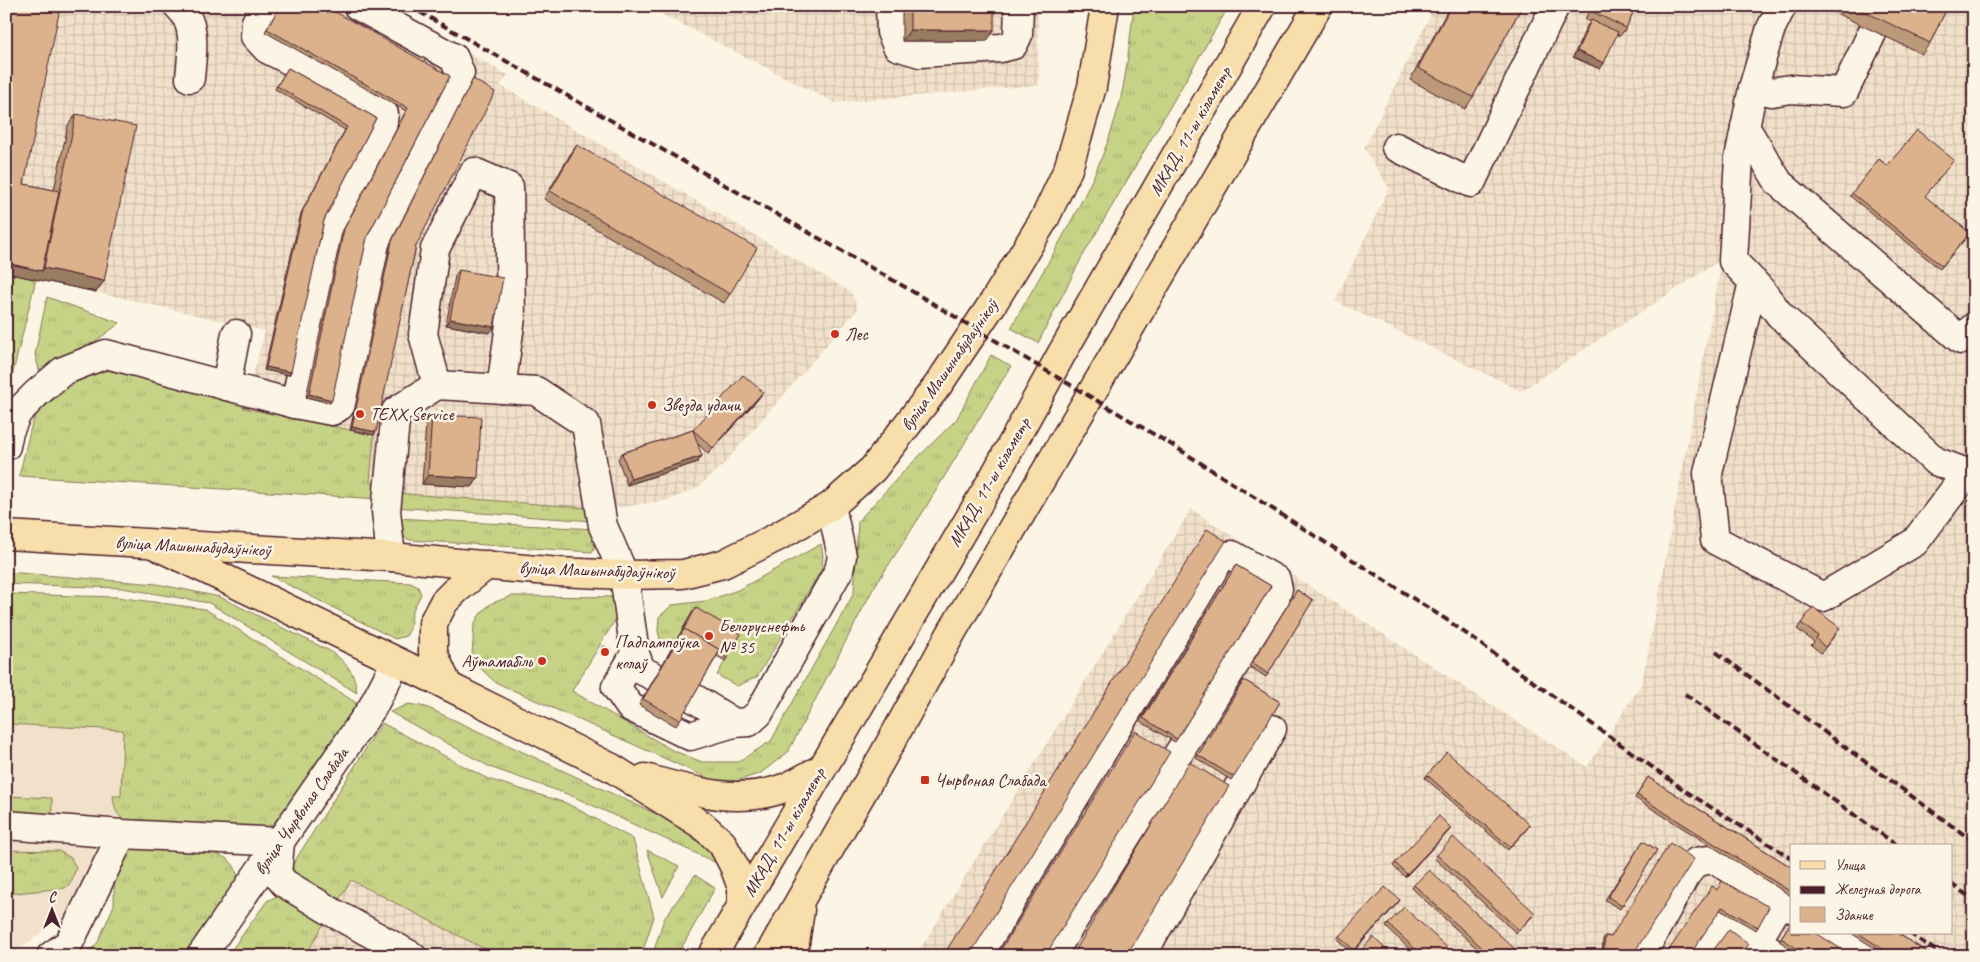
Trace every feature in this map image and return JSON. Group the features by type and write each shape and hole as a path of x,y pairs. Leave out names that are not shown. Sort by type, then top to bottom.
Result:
{"main road":[{"name":"вуліца Машынабудаўнікоў","path":"6,535 391,557 559,572 624,575 683,574 723,564 777,537 831,506 873,469 938,385 993,303 1045,218 1068,169 1086,114 1100,52 1105,6"},
{"name":"МКАД, 11-ы кіламетр","path":"712,956 995,475 1062,353 1262,6"},
{"path":"768,956 963,613 1318,6"},
{"path":"155,545 448,686 612,768 702,825 722,843 734,866 742,888 742,904"},
{"path":"448,686 434,653 433,623 444,602 487,565"},
{"path":"612,768 688,790 718,796 750,796 786,787 821,769"},
{"path":"793,956 798,928 800,899"}],"street":[{"path":"178,6 185,12 191,28 193,42 190,78"},
{"path":"265,6 256,22 255,36 267,49 376,104 384,114 382,128 332,228 295,404"},
{"path":"6,446 9,432 17,413 37,393 63,371 106,354 295,404 332,412 340,406 348,393 375,243 454,93 460,73 454,58 358,6"},
{"path":"890,6 891,32 897,46 920,53 1001,48 1013,45 1018,35 1019,6"},
{"path":"1396,147 1471,183 1555,6"},
{"path":"1753,282 1708,474 1715,540 1823,597 1915,542 1970,473 1935,461 1780,315 1753,282 1733,261 1739,158 1753,88 1771,28 1782,6"},
{"path":"1753,88 1772,92 1790,88 1844,92 1873,31"},
{"path":"1745,127 1779,183 1961,340 1974,327"},
{"path":"437,385 423,334 435,249 474,172 509,187 511,317 501,389"},
{"path":"226,386 236,334"},
{"path":"391,557 386,511 396,411 437,385 536,391 586,424 603,526 624,575 635,654 641,670 655,678"},
{"path":"635,654 616,688 630,708 690,736 734,723 749,722 759,713 839,570 842,556 831,506"},
{"path":"978,956 1222,557 1232,555 1276,580 1278,589 1274,602 1051,956"},
{"name":"вуліца Чырвоная Слабада","path":"201,956 372,708 396,662"},
{"path":"692,698 734,723"},
{"path":"1141,956 1272,729"},
{"path":"6,825 122,834 280,842 277,874 284,883 412,956"},
{"path":"51,956 69,943 122,834"},
{"path":"1641,956 1685,876 1696,862 1715,859 1786,905 1752,949"},
{"path":"1699,956 1716,925 1724,923 1752,949 1780,956"},
{"path":"1831,934 1858,954"}],"shaded area":[{"path":"6,6 380,6 508,75 500,85 851,292 858,309 723,465 697,488 669,500 622,507 600,505 589,508 389,492 370,482 373,435 244,408 265,331 6,273"},
{"path":"646,6 1038,6 1039,85 835,103"},
{"path":"1435,6 1974,6 1974,956 916,956 1191,509 1587,767 1642,683 1722,259 1521,391 1335,301 1389,188 1364,148"},
{"path":"6,719 128,722 122,834 114,881 9,956 6,956"},
{"path":"351,880 492,953 491,956 305,956"}],"green space":[{"path":"1134,6 1229,6 1081,259 1038,343 1011,328 1070,224 1107,144 1123,89"},
{"path":"6,273 36,279 6,401"},
{"path":"47,297 120,323 58,369 39,370 35,354"},
{"path":"991,355 1011,366 923,512 873,589 788,752 761,773 731,783 708,778 495,682 479,667 472,655 474,625 480,614 490,604 511,596 619,597 620,612 572,691 672,750 702,762 738,762 771,741 854,593 858,521 907,468 956,420"},
{"path":"106,370 246,399 244,408 374,435 370,482 389,492 379,499 19,476 32,423 39,411 85,375"},
{"path":"395,493 589,508 592,521 395,507"},
{"path":"397,518 594,529 597,542 592,552 410,540 400,535"},
{"path":"821,544 823,555 822,569 757,677 737,686 717,675 739,637 672,647 660,639 658,631 659,617 672,605 706,601 738,590"},
{"path":"6,572 157,584 220,597 332,652 350,670 357,693 209,603 122,588 6,584"},
{"path":"271,576 411,583 418,587 421,594 412,612 410,629 406,636 395,639"},
{"path":"6,594 117,597 205,609 355,702 354,714 273,825 260,830 132,823 120,816 113,796 121,796 123,730 6,724"},
{"path":"409,704 426,707 682,826 705,841 719,864 570,795 492,768 390,712"},
{"path":"382,723 488,779 566,803 633,839 654,917 641,956 491,956 492,953 351,880 337,903 292,876 291,867"},
{"path":"6,796 52,798 52,823 6,819"},
{"path":"134,848 213,853 226,858 233,865 239,888 193,956 85,956 98,942 114,905 114,881 120,854"},
{"path":"6,850 59,851 71,858 76,868 71,883 65,888 6,894"},
{"path":"647,850 679,866 663,897"},
{"path":"695,875 715,888 677,956 652,956 664,919"},
{"path":"281,894 326,920 305,956 227,956 267,901"}],"building":[{"path":"6,6 52,6 60,8 24,184 59,191 42,271 6,263"},
{"path":"280,6 325,6 450,76 367,237 332,400 309,394 344,229 408,108 267,29"},
{"path":"910,6 994,6 994,30 910,30"},
{"path":"1451,6 1522,6 1473,97 1418,68"},
{"path":"1594,6 1636,6 1626,28 1591,11"},
{"path":"1853,6 1948,6 1930,43"},
{"path":"1591,20 1618,32 1604,63 1577,51"},
{"path":"288,68 376,118 324,220 291,372 266,367 303,210 347,127 277,86"},
{"path":"473,79 495,92 416,246 376,432 352,427 392,241"},
{"path":"76,114 136,126 104,281 44,268"},
{"path":"1917,130 1954,160 1925,196 1970,233 1942,266 1852,193 1879,159 1887,166"},
{"path":"577,145 757,248 730,294 550,191"},
{"path":"459,270 503,278 494,327 450,319"},
{"path":"743,375 763,392 713,448 693,430"},
{"path":"432,415 481,417 478,478 428,475"},
{"path":"693,430 702,456 631,479 622,453"},
{"path":"1207,529 1226,541 969,956 943,956"},
{"path":"1236,565 1271,586 1177,739 1143,718"},
{"path":"1297,590 1313,600 1268,674 1252,663"},
{"path":"1813,607 1840,628 1825,647 1816,639 1818,636 1801,623"},
{"name":"Белоруснефть № 35","path":"696,608 741,634 727,658 718,653 720,650 684,629 682,632"},
{"path":"684,629 720,650 680,720 643,699"},
{"path":"604,646 611,650 609,653 602,649"},
{"path":"1244,680 1280,702 1234,777 1198,755"},
{"path":"1135,731 1170,752 1045,956 997,956"},
{"path":"1447,752 1530,825 1510,847 1427,775"},
{"path":"1189,762 1229,786 1126,956 1072,956"},
{"path":"1648,777 1790,866 1790,891 1637,795"},
{"path":"1439,816 1451,828 1407,874 1395,863"},
{"path":"1453,837 1535,913 1519,930 1437,855"},
{"path":"1643,841 1657,850 1622,906 1608,897"},
{"path":"1670,843 1694,859 1632,956 1603,956 1605,936 1611,937"},
{"path":"1429,870 1516,950 1510,956 1491,956 1414,885"},
{"path":"1722,881 1769,907 1758,927 1722,907 1689,956 1665,956 1712,886 1717,890"},
{"path":"1385,887 1400,900 1354,950 1339,936"},
{"path":"1404,907 1456,956 1423,956 1388,924"},
{"path":"1790,924 1790,934 1818,934 1849,954 1848,956 1809,956 1781,938"},
{"path":"1729,929 1749,944 1740,956 1709,956"},
{"path":"1860,934 1899,934 1933,956 1894,956"},
{"path":"1373,937 1393,956 1357,956"},
{"path":"1763,950 1772,956 1760,956"}],"railway":[{"path":"409,6 898,283 1177,448 1447,620 1687,792 1790,857"},
{"path":"1716,652 1974,842"},
{"path":"1685,694 1895,844"},
{"path":"1952,885 1974,900"},
{"path":"1911,934 1944,956"}],"place":[{"name":"Лес","path":"835,334"},
{"name":"Звезда удачи","path":"652,405"},
{"name":"TEXX Service","path":"360,414"},
{"name":"Белоруснефть № 35","path":"709,636"},
{"name":"Падпампоўка колаў","path":"605,652"},
{"name":"Аўтамабіль","path":"542,661"},
{"name":"Чырвоная Слабада","path":"925,780"}]}
